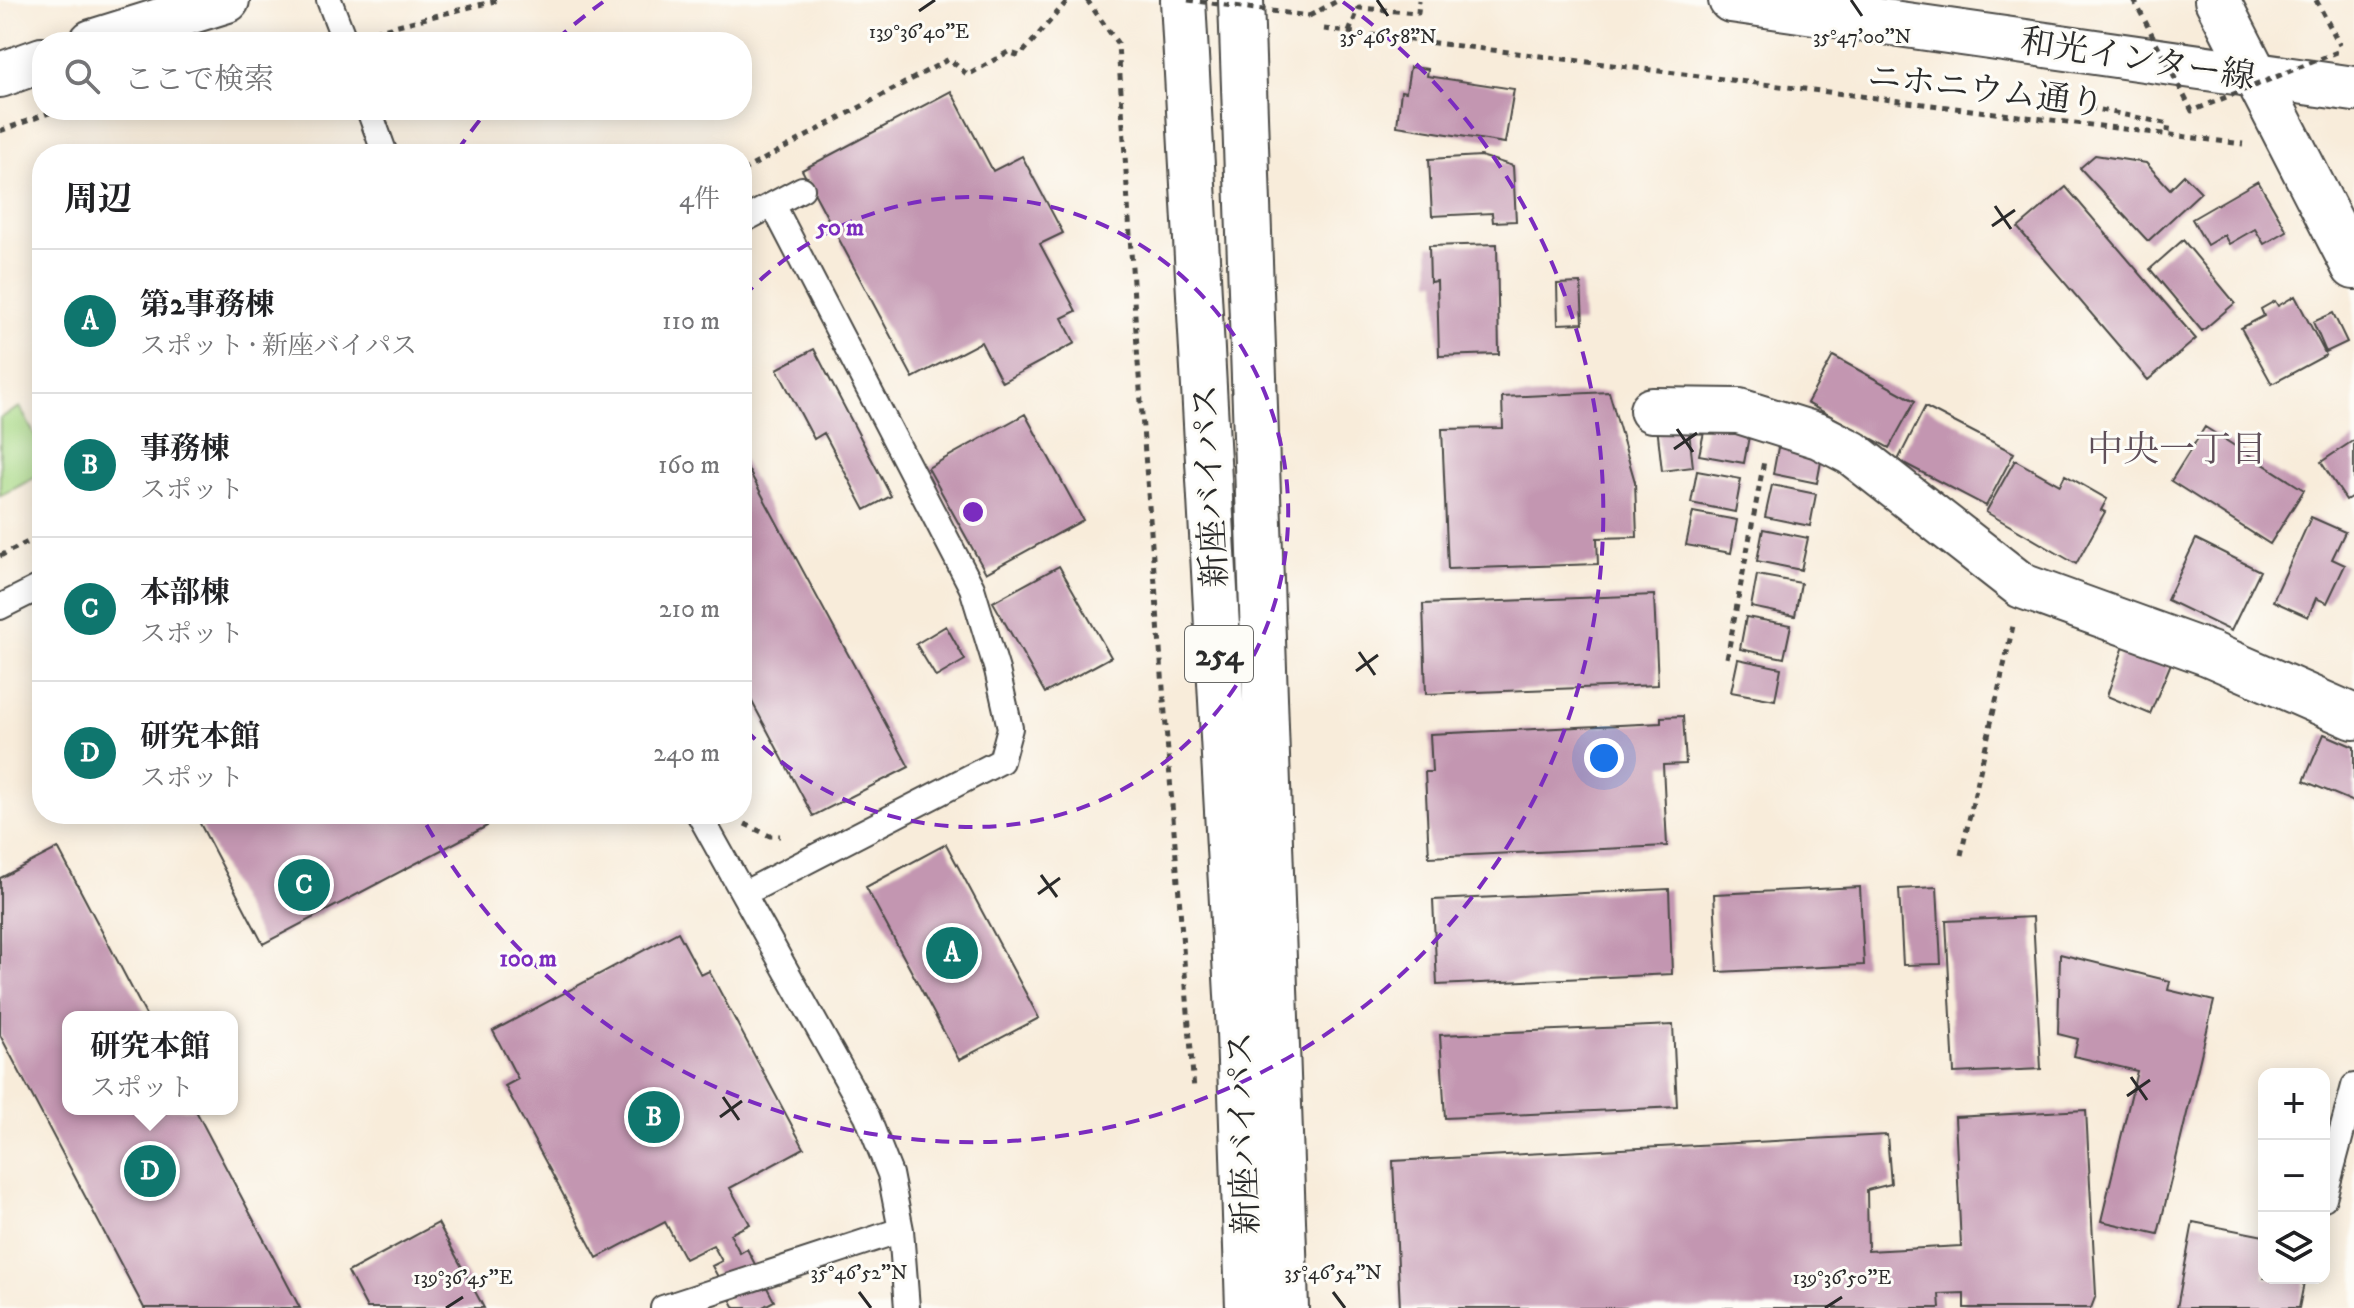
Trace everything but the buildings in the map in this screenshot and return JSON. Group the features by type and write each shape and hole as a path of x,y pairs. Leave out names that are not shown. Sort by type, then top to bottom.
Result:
{"main road":[{"path":"124,32 227,0"},
{"name":"新座バイパス","path":"1186,0 1239,1032 1248,1308"},
{"name":"新座バイパス","path":"1241,0 1286,1308"},
{"name":"和光インター線","path":"1731,0 2354,89"},
{"path":"2217,0 2354,267"},
{"path":"0,75 32,64"},
{"path":"1652,410 1739,411 1819,436 1852,453 2022,586 2210,654 2354,717"}],"lane":[{"path":"329,0 341,32"},
{"path":"373,120 381,144"},
{"path":"752,216 802,189"},
{"path":"745,893 1001,761 1010,728 997,670 972,588 773,205"},
{"path":"0,607 32,591"},
{"path":"705,824 867,1116 890,1174 901,1230 907,1308"},
{"path":"2330,1176 2354,1086"},
{"path":"663,1308 901,1230"}],"path":[{"path":"378,30 499,0"},
{"path":"752,166 949,59 968,75 1008,52 1020,56 1068,0"},
{"path":"1087,0 1118,44 1138,363 1195,1101"},
{"path":"1186,0 1309,16 1339,0"},
{"path":"1349,32 1359,8 1418,13 1419,0"},
{"path":"2134,0 2192,111"},
{"path":"2177,108 2192,111 2342,50 2316,0"},
{"name":"ニホニウム通り","path":"1324,29 2238,146 2283,129"},
{"path":"2107,93 2093,90 2091,108 2169,124 2167,137"},
{"path":"0,131 32,119"},
{"path":"1727,658 1771,421"},
{"path":"0,556 32,540"},
{"path":"1961,855 2022,586"}],"green space":[{"path":"20,407 32,430 32,479 0,496 0,418"}],"place":[{"name":"本部棟","path":"304,885"},
{"name":"第2事務棟","path":"952,953"},
{"name":"事務棟","path":"654,1117"},
{"name":"研究本館","path":"150,1171"}],"district":[{"name":"中央一丁目","path":"2177,448"}]}
